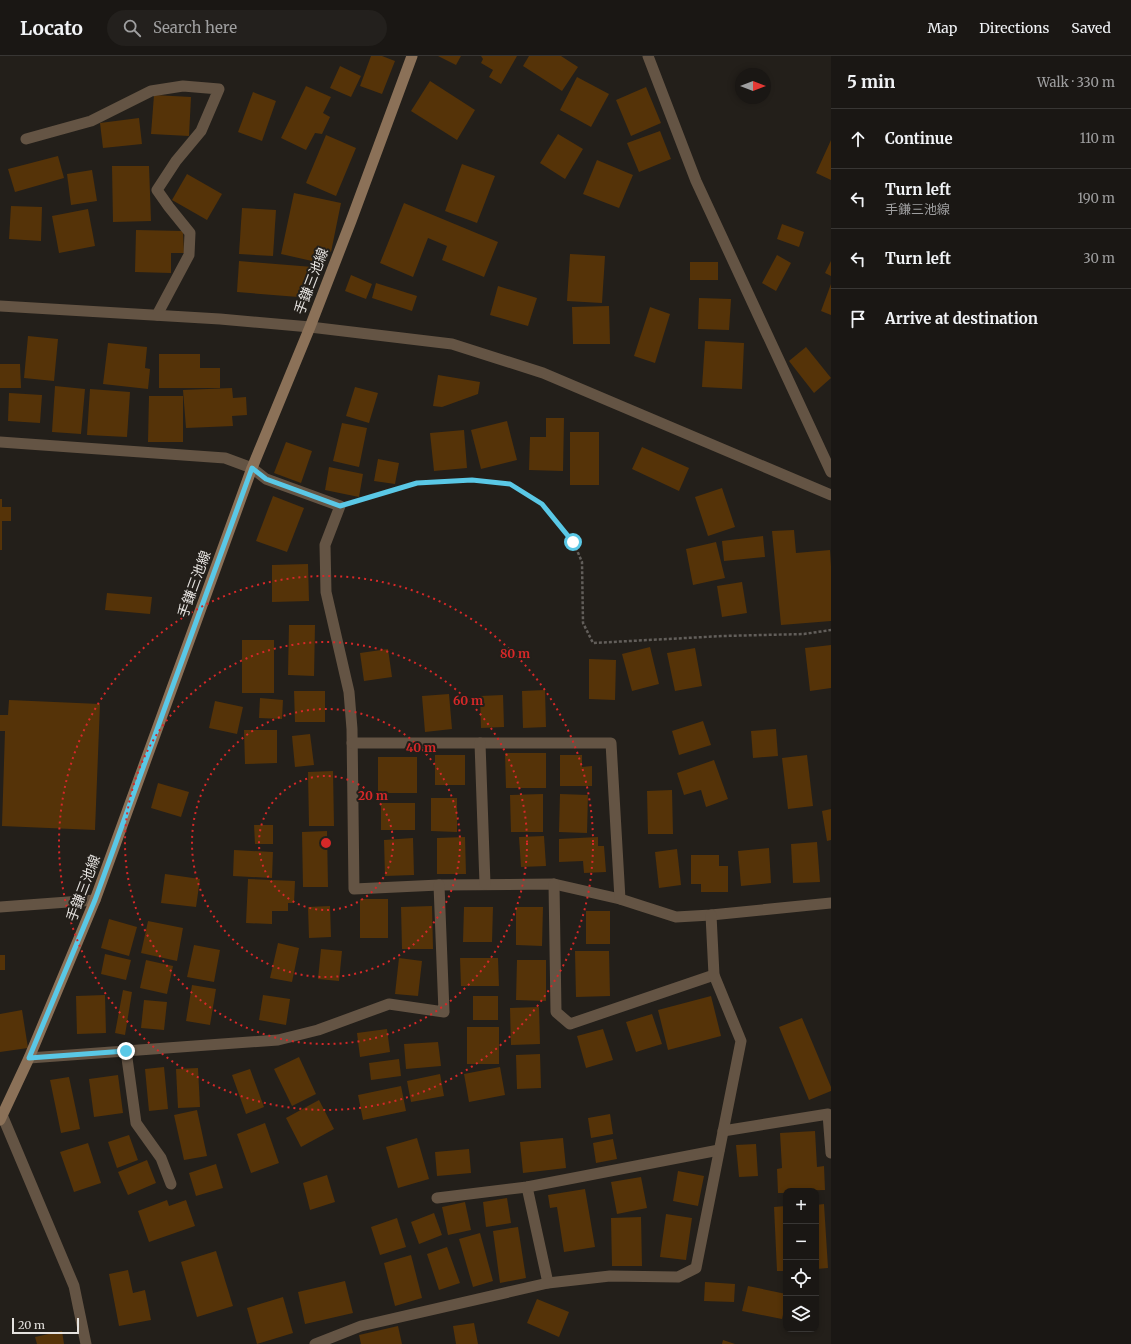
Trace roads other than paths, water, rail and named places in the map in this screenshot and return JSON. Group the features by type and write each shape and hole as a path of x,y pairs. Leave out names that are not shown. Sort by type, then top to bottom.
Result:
{"main road":[{"name":"手鎌三池線","path":"1,1116 29,1058 95,900 252,468 310,327 412,56"}],"street":[{"path":"648,56 696,181 831,472"},
{"path":"26,139 91,121 151,91 183,86 218,89 202,131 176,162 157,190 190,233 189,255 157,315"},
{"path":"0,306 157,315 310,327 452,344 535,371 831,495"},
{"path":"0,442 225,458 252,468 266,479 340,506 325,545 326,592 349,692 352,744 354,889 439,885 554,884 620,899 676,917 831,903"},
{"path":"352,744 611,744 620,899"},
{"path":"480,744 485,884"},
{"path":"554,884 556,1012 570,1024 714,975"},
{"path":"29,1058 278,1040 318,1030 390,1004 444,1012 439,885"},
{"path":"0,907 95,900"},
{"path":"315,1344 360,1326 548,1283 610,1276 678,1277 696,1268 741,1041 714,975 711,915"},
{"path":"126,1051 136,1124 161,1158 171,1184"},
{"path":"723,1131 828,1114 831,1153"},
{"path":"1,1116 74,1286 86,1344"},
{"path":"437,1198 527,1187 719,1150"},
{"path":"527,1187 548,1283"}]}
